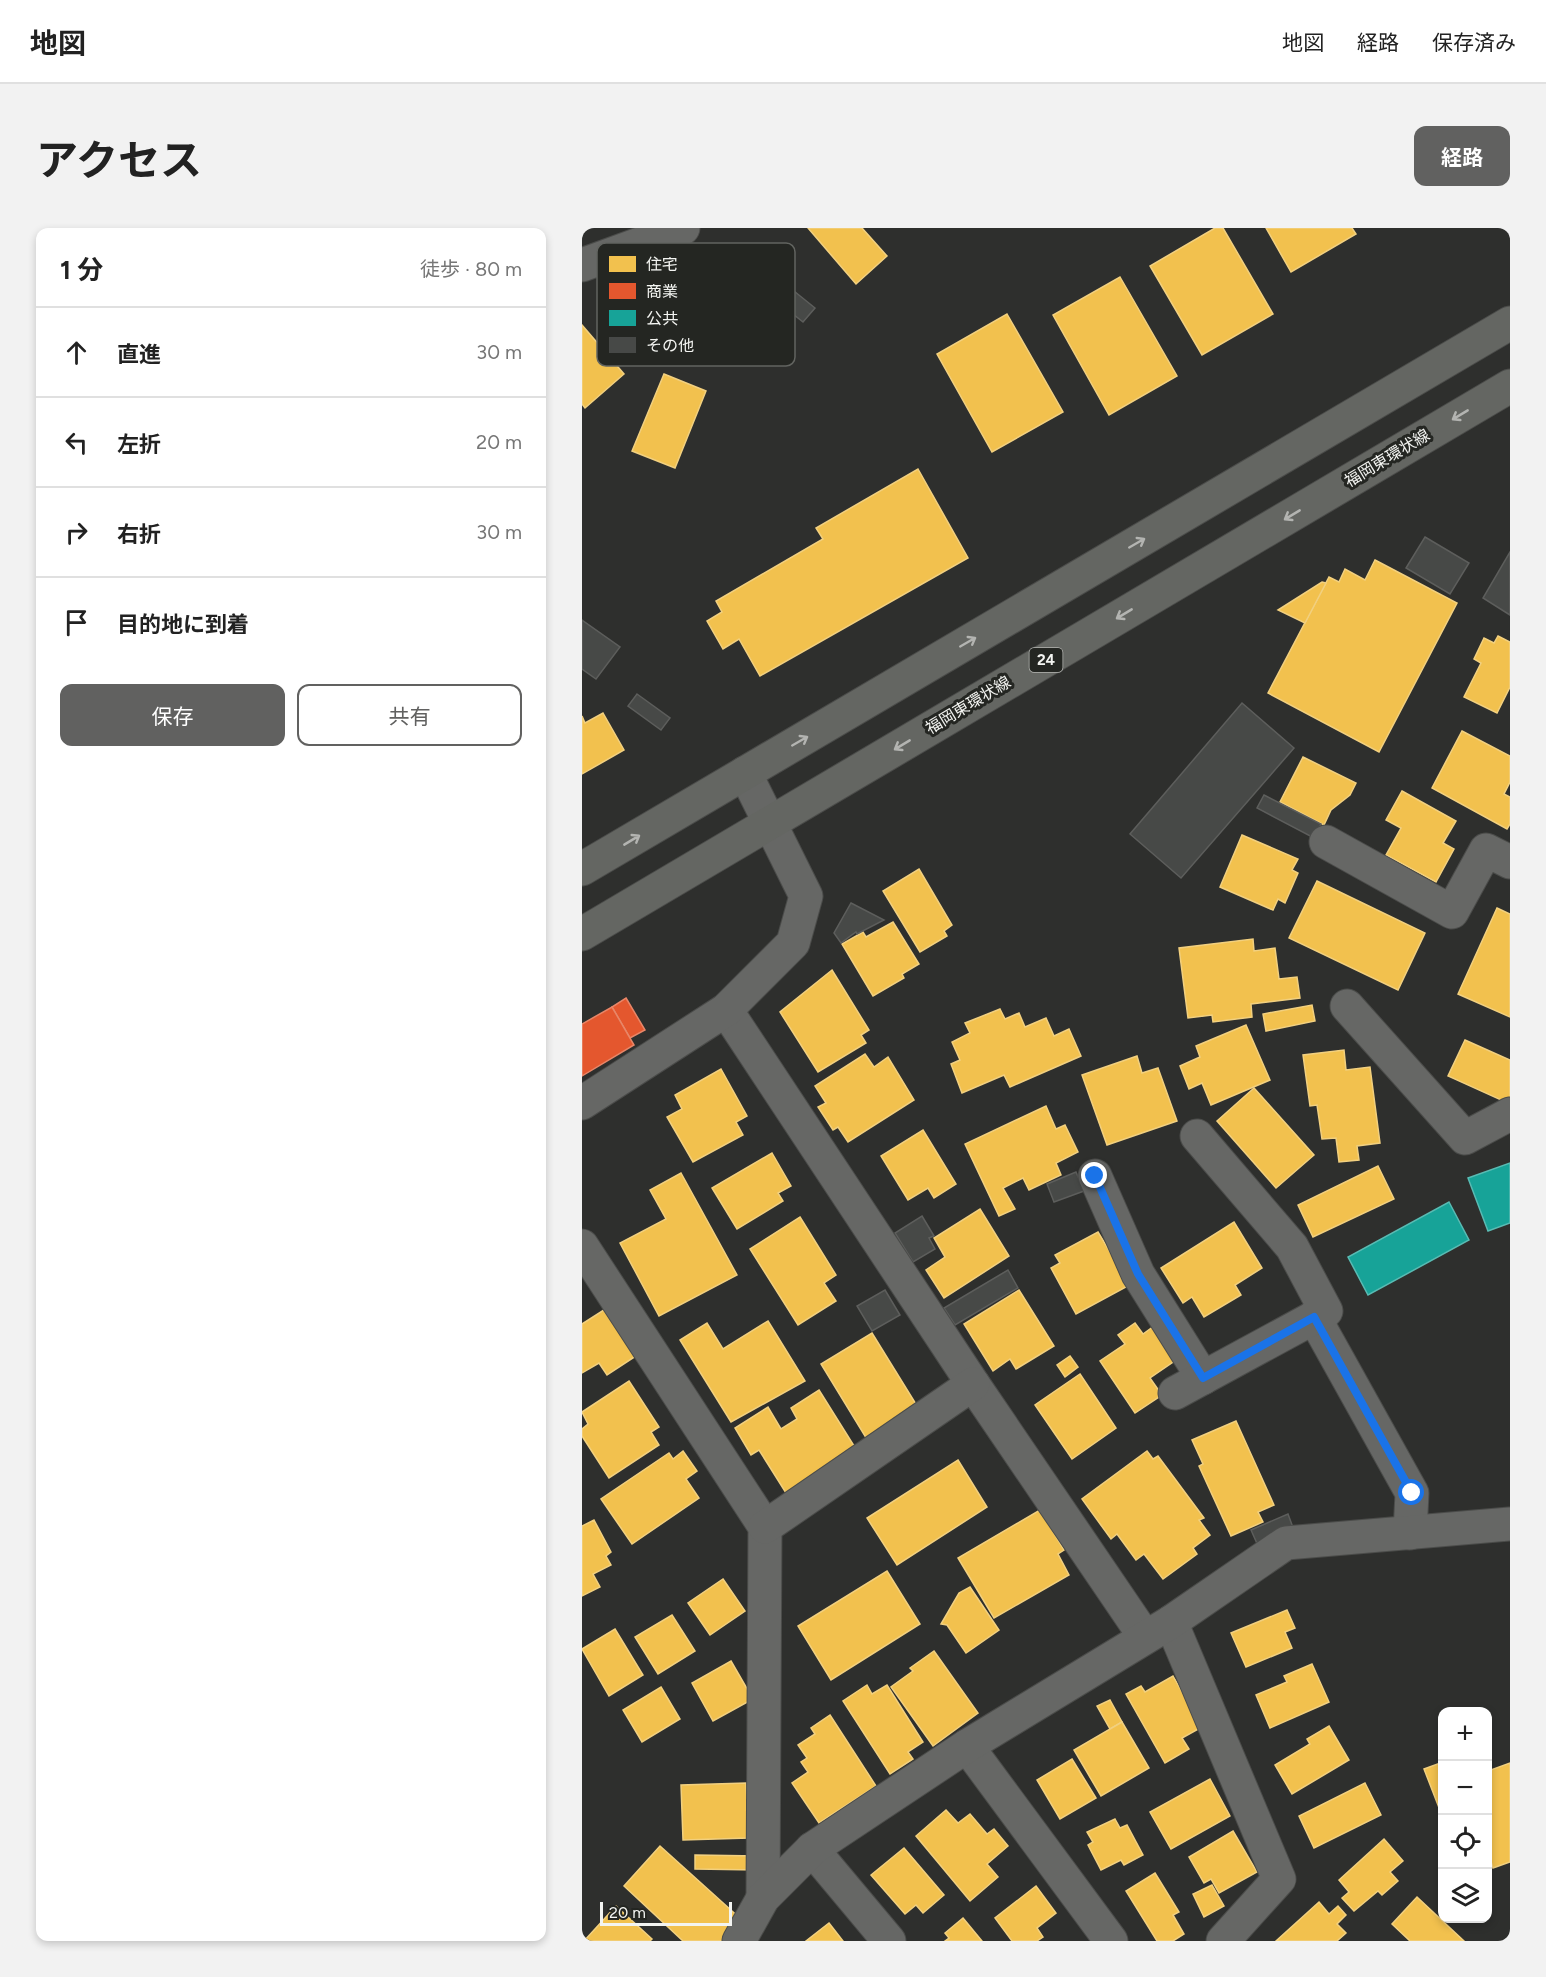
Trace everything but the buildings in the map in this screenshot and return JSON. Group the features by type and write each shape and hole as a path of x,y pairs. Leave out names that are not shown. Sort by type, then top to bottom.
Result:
{"main road":[{"path":"582,870 1510,324"},
{"name":"福岡東環状線","path":"582,934 1510,386"}],"street":[{"path":"641,243 682,228"},
{"path":"582,265 597,259"},
{"path":"582,1103 726,1011 793,943 806,896 745,773"},
{"path":"1326,842 1452,912 1486,850 1510,862"},
{"path":"1347,1006 1465,1138 1510,1114"},
{"path":"726,1011 973,1384 1158,1629 1279,1879 1223,1941"},
{"path":"1095,1176 1189,1386 1326,1311 1292,1247 1197,1136"},
{"path":"582,1246 765,1527 763,1898"},
{"path":"1314,1317 1412,1493 1410,1533"},
{"path":"765,1527 973,1384"},
{"path":"739,1941 763,1898 812,1849 967,1746 1158,1629 1286,1543 1510,1524"},
{"path":"967,1746 1112,1941"},
{"path":"812,1849 889,1941"}],"route":[{"path":"1095,1176 1138,1274 1203,1378 1314,1317 1412,1493"}]}
